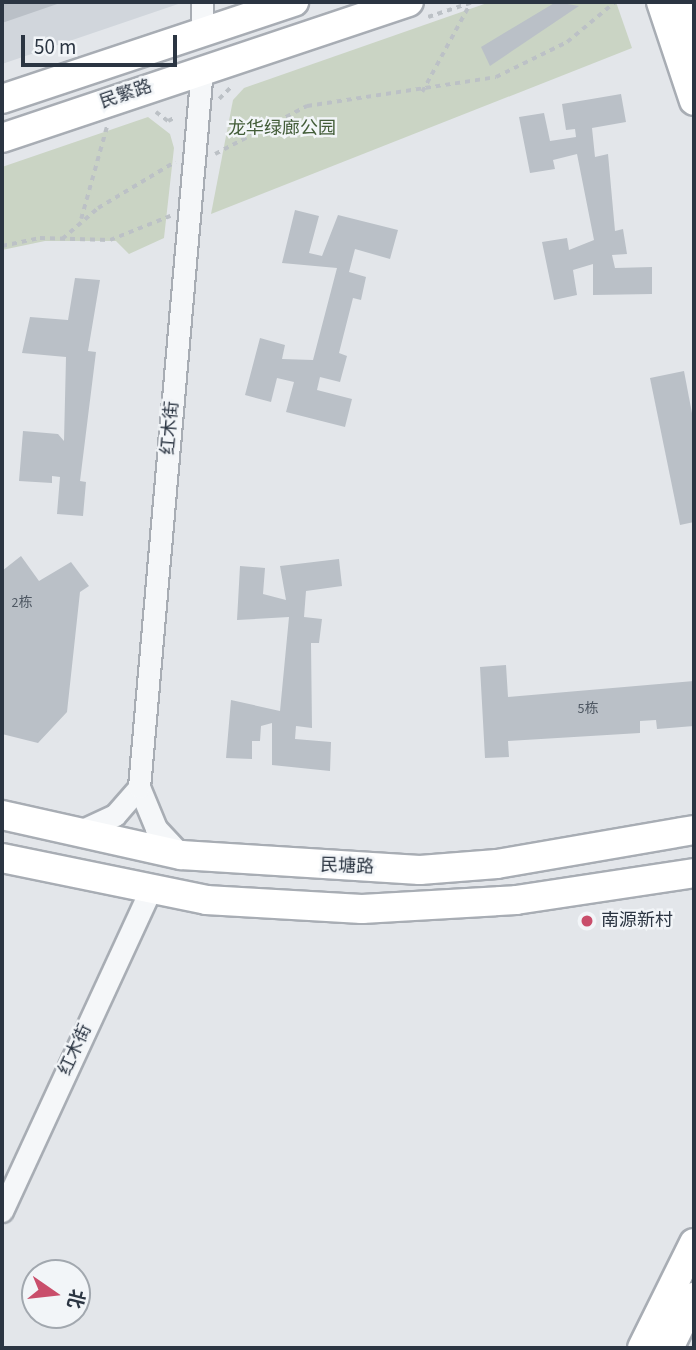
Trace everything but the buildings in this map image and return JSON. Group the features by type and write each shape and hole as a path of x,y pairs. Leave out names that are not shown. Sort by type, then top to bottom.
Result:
{"main road":[{"name":"民繁路","path":"2,99 293,2"},
{"name":"民繁路","path":"2,138 202,69 410,2"},
{"path":"661,2 694,102"},
{"path":"682,2 694,39"},
{"name":"民塘路","path":"2,815 181,855 420,870 497,864 694,831"},
{"path":"2,858 150,890 259,905 439,908 694,873"},
{"path":"642,1348 694,1242"},
{"path":"669,1348 694,1297"}],"street":[{"path":"201,2 202,31"},
{"name":"红木街","path":"181,855 156,828 139,787 202,69"},
{"path":"76,833 115,815 139,787"},
{"name":"红木街","path":"2,1211 150,890"}],"path":[{"path":"422,92 471,2"},
{"path":"214,155 307,106 350,96 422,92 530,63 615,2"},
{"path":"80,222 99,170 108,117"},
{"path":"62,239 80,222 180,159"},
{"path":"2,246 135,235 175,213"}],"shaded area":[{"path":"2,2 184,2 2,64"}],"green space":[{"name":"龙华绿廊公园","path":"490,2 616,2 632,48 211,214 233,100 244,88"},
{"path":"148,117 170,134 174,148 164,238 129,254 116,241 45,241 2,250 2,167"}],"place":[{"name":"南源新村","path":"587,921"}]}
